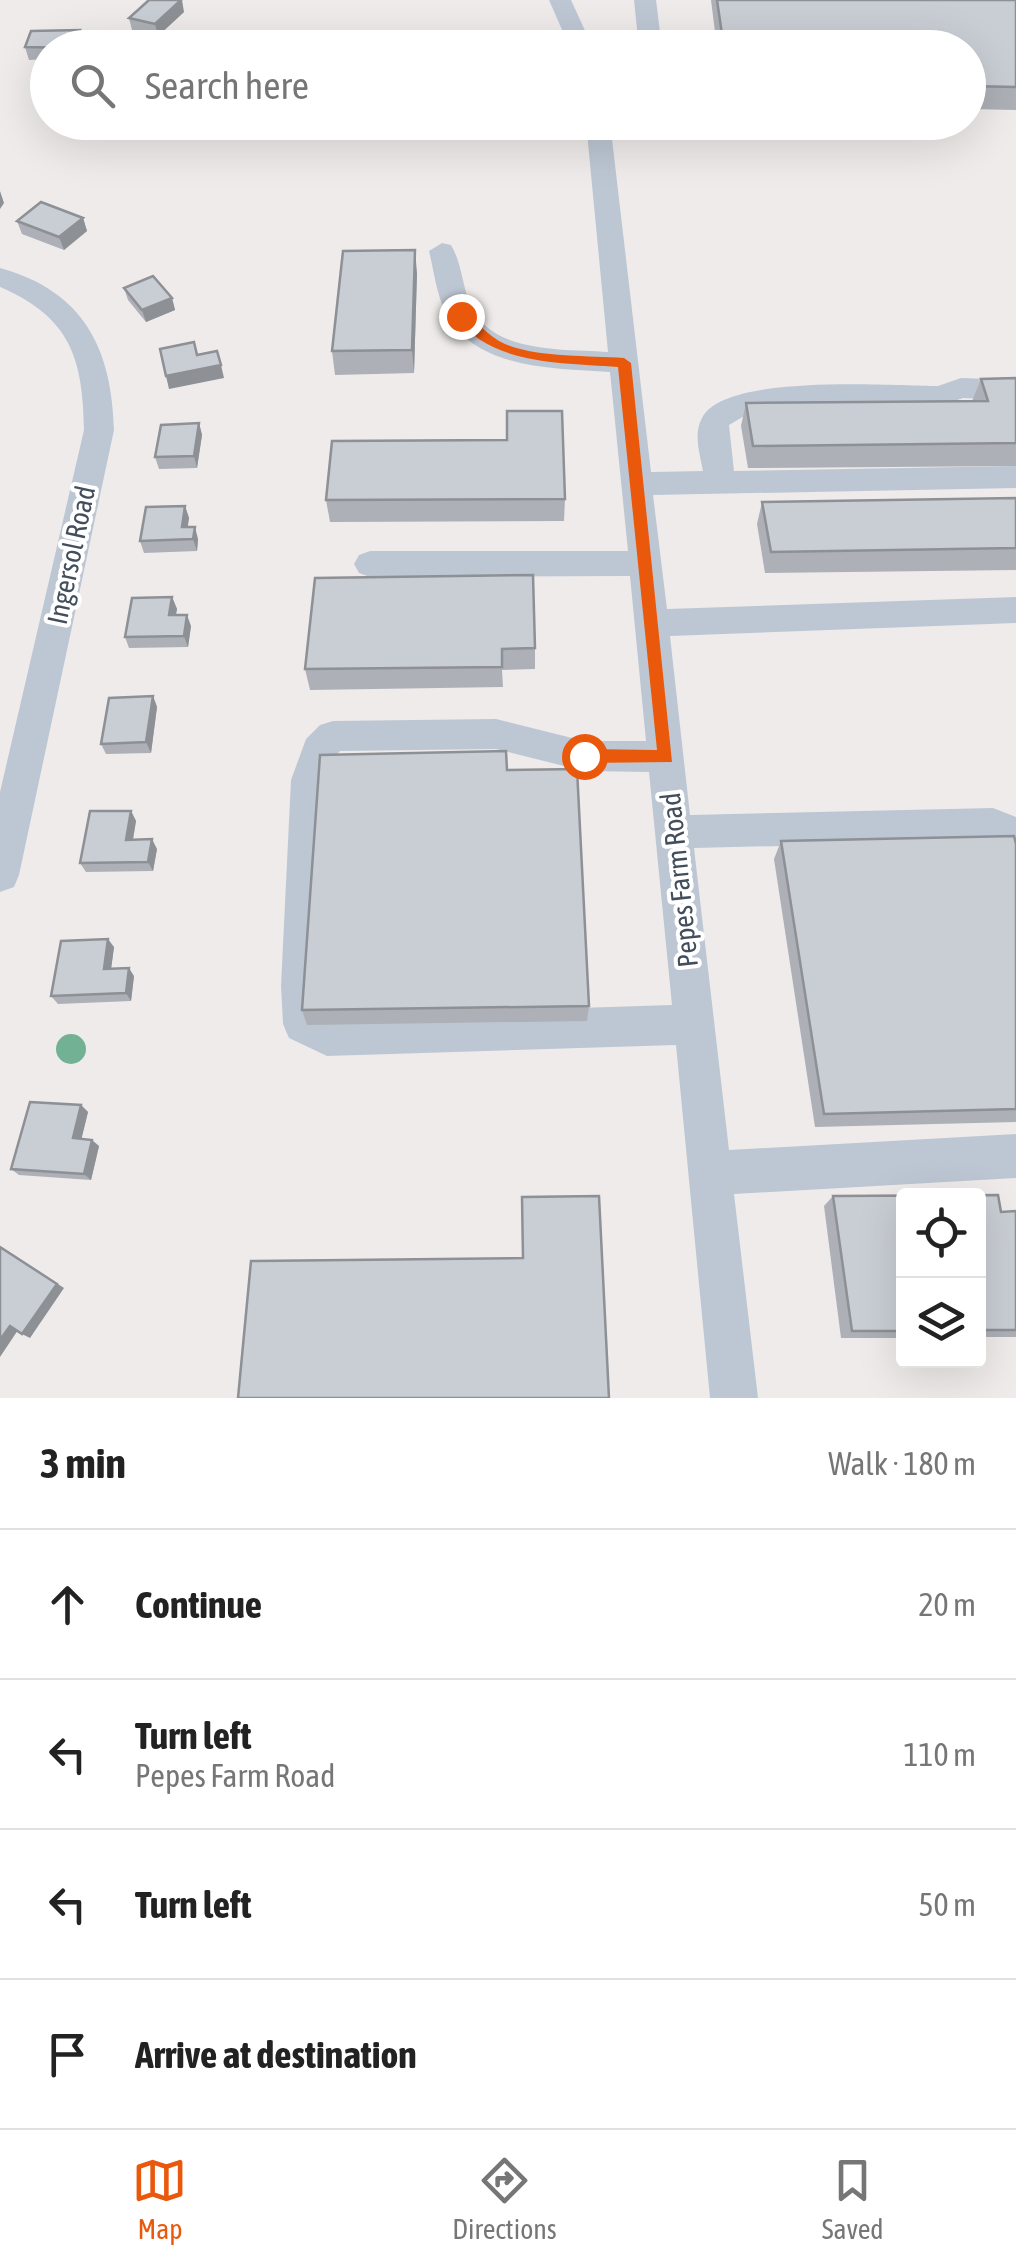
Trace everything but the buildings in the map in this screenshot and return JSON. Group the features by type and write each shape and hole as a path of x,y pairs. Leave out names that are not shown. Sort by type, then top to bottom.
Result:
{"street":[{"path":"560,0 574,30"},
{"path":"645,0 649,30"},
{"name":"Pepes Farm Road","path":"600,140 734,1398"},
{"path":"442,251 461,316 476,333 501,347 528,354 624,363"},
{"name":"Ingersol Road","path":"0,278 48,301 68,317 94,362 100,396 99,430 0,876"},
{"path":"720,482 712,432 716,419 741,404 771,396 940,396 961,388 1016,390"},
{"path":"638,484 1016,478"},
{"path":"370,564 646,563"},
{"path":"652,623 1016,610"},
{"path":"666,757 584,756 496,734 333,736 314,758 305,814 300,1000 304,1024 327,1036 694,1024"},
{"path":"674,832 994,824 1016,834"},
{"path":"711,1173 1016,1156"}],"route":[{"path":"461,316 476,333 501,347 528,354 624,363 666,757 584,756"}]}
